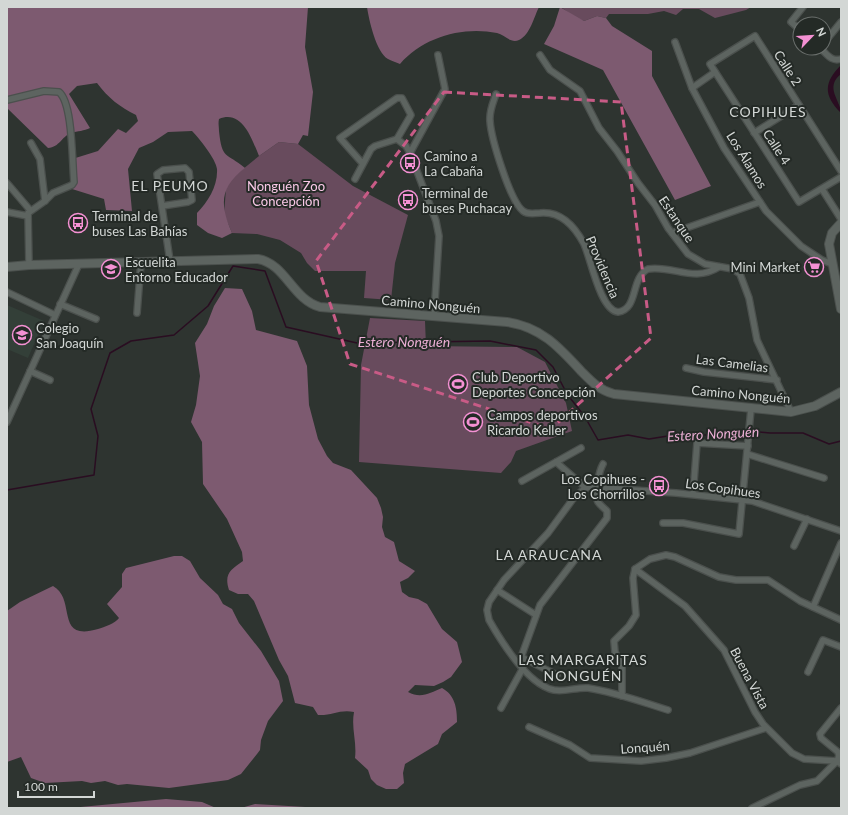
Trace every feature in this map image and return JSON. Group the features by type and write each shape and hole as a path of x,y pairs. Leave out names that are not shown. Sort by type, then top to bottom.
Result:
{"main road":[{"path":"841,223 834,229 829,239 832,264 841,310"},
{"name":"Camino Nonguén","path":"7,267 170,261 262,260 276,267 300,295 315,305 507,322 533,329 553,341 594,384 609,393 791,412 815,406 841,392"}],"street":[{"path":"796,16 803,7"},
{"path":"832,33 841,22"},
{"name":"Calle 4","path":"755,36 710,64 800,202 822,189"},
{"name":"Calle 2","path":"755,36 841,171"},
{"name":"Los Álamos","path":"674,42 692,88 724,148 760,202 774,221 802,246 822,260 832,264"},
{"path":"410,153 445,89 438,55"},
{"name":"Estanque","path":"540,55 550,70 580,91 599,128 652,200 684,250 696,260 719,267 733,268 741,277 749,298 757,340 791,412"},
{"path":"828,56 836,61 841,59"},
{"path":"692,88 715,72"},
{"path":"7,100 54,90 59,92 65,98 70,124 74,182 53,193 29,213 7,212"},
{"name":"Providencia","path":"496,94 490,113 490,121 496,150 515,201 522,210 527,213 553,214 562,217 570,224 585,246 603,297 610,310 618,312 626,309 632,299 640,277 648,269 698,275 708,273 719,267"},
{"path":"363,164 340,138 400,97 411,115 397,140"},
{"path":"754,133 799,105"},
{"path":"355,179 371,149 375,146 397,140 403,143 410,153 436,220 439,236 434,316"},
{"path":"31,144 39,157 45,201"},
{"path":"162,206 192,200 189,172 185,168 163,170 157,174 170,261"},
{"path":"841,177 822,189 841,219"},
{"path":"7,182 29,213 29,265"},
{"path":"672,233 760,202"},
{"path":"137,313 141,262"},
{"path":"7,422 79,264"},
{"path":"7,292 55,315"},
{"path":"60,304 96,319"},
{"name":"Las Camelias","path":"686,368 704,372 777,380"},
{"path":"30,371 50,380"},
{"path":"664,523 683,523 739,534 751,409"},
{"path":"693,494 697,443 748,446"},
{"path":"522,481 581,448"},
{"path":"747,454 824,478"},
{"path":"556,462 586,488 573,499 548,533 509,574 489,602 487,615 494,629 520,660 523,668 536,681 553,690 588,688 622,696 668,710"},
{"path":"520,660 540,605 608,518 607,511 597,501 599,473 603,464"},
{"name":"Los Copihues","path":"586,488 693,494 743,500 757,503 841,530"},
{"path":"794,546 807,519"},
{"path":"813,607 841,543"},
{"path":"622,696 622,666 614,646 616,637 629,626 636,615 633,578 635,568 653,558 672,556 718,577 736,580 768,580 793,597 841,620"},
{"name":"Buena Vista","path":"635,568 686,606 724,650 744,693 766,728 797,757 839,762"},
{"path":"497,590 536,615"},
{"path":"808,672 823,640 841,647"},
{"path":"520,660 556,675"},
{"path":"501,708 523,668"},
{"path":"752,808 800,785 817,781 839,762 838,752 821,738 820,734 841,708"},
{"name":"Lonquén","path":"529,727 574,748 590,758 632,760 658,759 690,753 766,728"}],"highlighted area":[{"path":"444,92 621,102 651,338 551,429 350,364 316,261"}],"shaded area":[{"path":"7,7 308,7 305,47 313,92 308,136 303,135 298,144 279,142 259,156 249,134 240,122 234,118 227,117 219,119 220,140 224,151 229,157 245,168 236,175 226,190 224,198 225,214 232,233 222,238 208,233 197,225 197,213 212,193 216,182 217,169 203,143 192,131 168,132 153,142 139,148 128,169 132,211 106,210 104,199 72,189 77,174 69,160 98,151 118,129 126,133 138,121 136,115 115,102 97,83 77,86 69,94 90,128 71,133 55,146 48,148 7,108"},
{"path":"367,7 539,7 529,30 523,38 519,40 513,41 500,34 484,31 457,33 432,40 409,55 400,64 388,59 380,50 369,20"},
{"path":"560,7 584,21 597,16 606,18 612,26 652,51 652,76 711,186 675,200 603,70 544,44 554,26"},
{"path":"841,65 841,74 836,79 834,89 841,113 831,100 828,89 831,77"},
{"path":"225,288 242,289 252,311 256,330 297,341 307,366 309,405 318,439 327,456 333,463 351,470 377,498 383,517 382,527 385,537 394,542 399,561 415,571 408,578 400,582 402,592 409,597 418,599 427,604 442,629 457,642 462,662 451,677 434,686 415,685 408,692 421,695 442,688 450,694 454,702 457,722 442,734 438,744 405,764 403,773 404,783 397,789 386,789 377,785 371,779 368,770 355,758 353,724 354,712 344,711 327,715 318,715 313,707 295,703 288,676 279,660 254,601 248,594 238,594 229,590 227,580 229,573 243,561 242,552 227,519 203,484 202,442 191,422 196,405 200,376 195,343 207,324 214,306"},
{"name":"Colegio San Joaquín","path":"7,305 44,321 28,358 7,349"},
{"path":"174,556 182,556 190,561 200,578 218,595 223,604 232,609 239,623 261,651 279,681 283,701 268,721 261,740 260,750 241,774 228,780 169,788 127,784 118,785 105,781 91,783 82,781 45,783 31,778 21,757 7,762 7,611 20,602 53,586 60,592 64,600 71,625 76,630 84,631 98,629 113,623 119,618 107,604 122,587 122,574 126,568"},
{"path":"166,799 202,802 216,808 70,808"},
{"path":"255,804 322,808 241,808"}],"green space":[{"path":"561,7 751,7 746,10 715,18 699,9 683,9 676,15 664,11 648,14 609,14 606,18 597,16 584,21 576,18"},
{"name":"Nonguén Zoo Concepción","path":"279,142 298,144 353,186 408,215 395,263 391,300 364,298 366,271 315,271 307,263 301,253 280,240 257,234 232,233 224,214 226,189 232,178"},
{"name":"Club Deportivo Deportes Concepción","path":"370,318 425,321 426,346 517,347 545,362 566,403 572,431 516,451 511,462 501,473 359,462 361,365"}],"waterway":[{"name":"Estero Nonguén","path":"7,490 94,475 98,436 91,409 110,353 131,341 174,335 208,306 233,266 265,271 286,327 357,343 490,341 536,350 553,367 567,394 585,417 598,440 628,435 649,439 674,435 723,435 746,431"},
{"name":"Estero Nonguén","path":"750,431 770,433 803,433 829,444 841,441"}],"place":[{"name":"Camino a La Cabaña","path":"410,163"},
{"name":"Terminal de buses Puchacay","path":"408,200"},
{"name":"Terminal de buses Las Bahías","path":"78,223"},
{"name":"Mini Market","path":"814,267"},
{"name":"Escuelita Entorno Educador","path":"111,269"},
{"name":"Colegio San Joaquín","path":"22,335"},
{"name":"Club Deportivo Deportes Concepción","path":"458,384"},
{"name":"Campos deportivos Ricardo Keller","path":"473,422"},
{"name":"Los Copihues - Los Chorrillos","path":"659,486"}],"district":[{"name":"COPIHUES","path":"768,112"},
{"name":"EL PEUMO","path":"170,186"},
{"name":"LA ARAUCANA","path":"549,555"},
{"name":"LAS MARGARITAS NONGUÉN","path":"583,668"}]}
